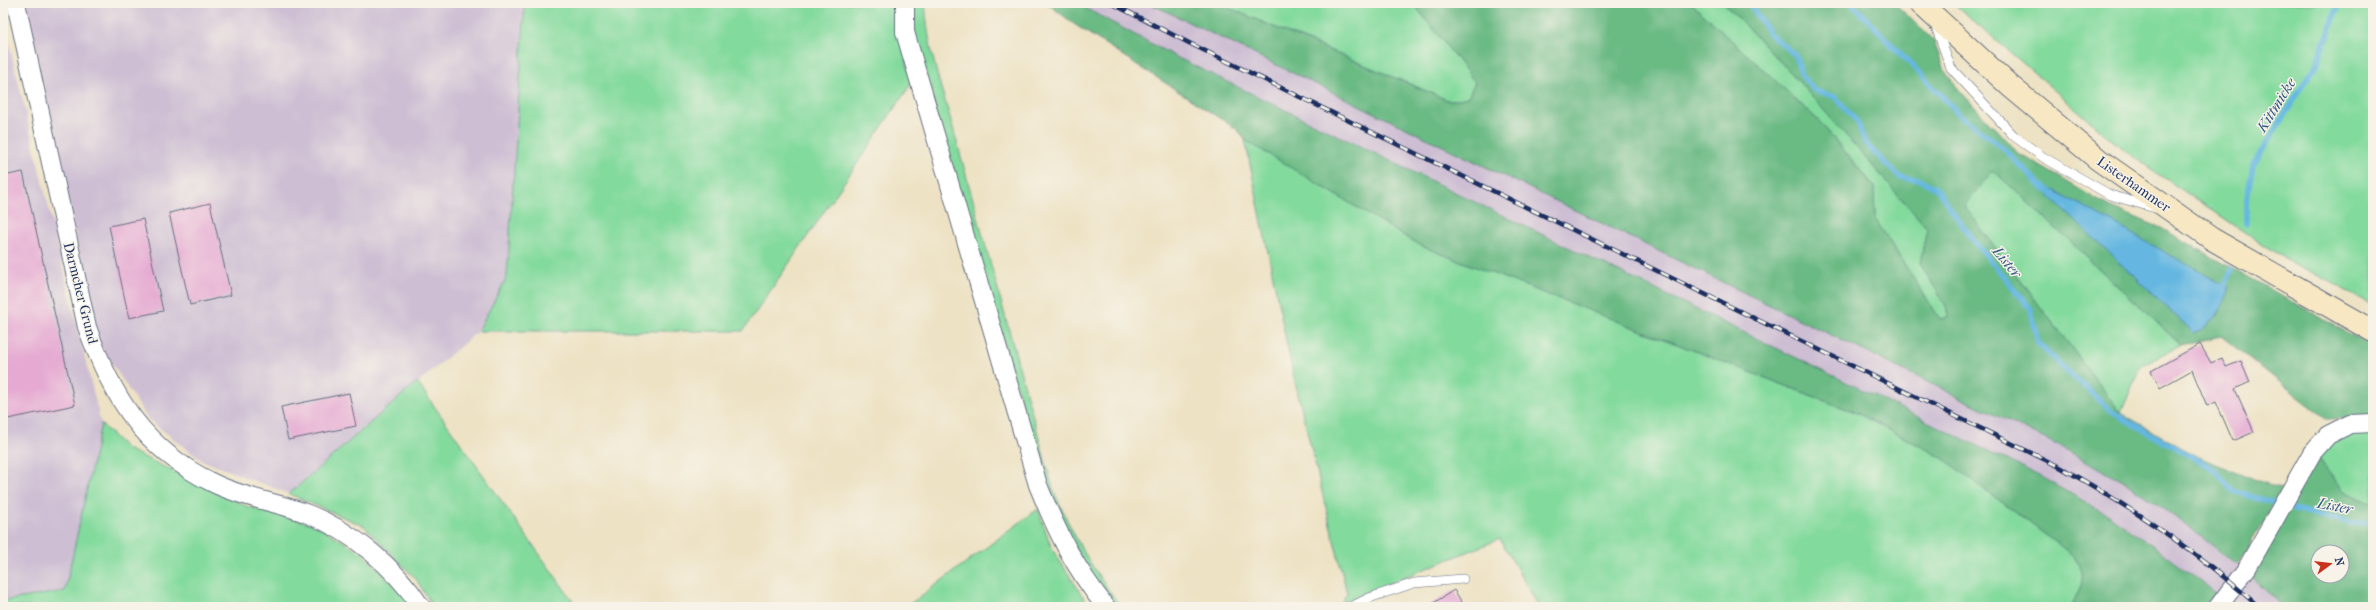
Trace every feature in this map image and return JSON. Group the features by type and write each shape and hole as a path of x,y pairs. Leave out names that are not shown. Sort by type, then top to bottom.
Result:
{"main road":[{"name":"Listerhammer","path":"1926,8 2010,86 2099,160 2212,239 2373,330"}],"street":[{"name":"Darmcher Grund","path":"16,3 87,327 100,364 117,396 134,421 157,444 184,466 213,483 244,495 308,514 335,527 362,544 389,568 411,592 421,607"},
{"path":"905,3 905,32 1038,485 1057,534 1087,583 1106,607"},
{"path":"2218,607 2247,568 2312,453 2328,435 2350,424 2373,423"}],"lane":[{"path":"1926,8 1951,68 2014,136 2043,157 2110,195 2175,214"},
{"path":"1351,607 1369,598 1414,583 1463,578"}],"shaded area":[{"path":"26,3 525,3 507,277 478,331 289,494 201,460 148,419 98,342"},
{"path":"1076,3 1149,3 2059,446 2123,481 2180,520 2250,576 2284,607 2232,607 2158,549 2108,515 2042,477 1174,56"},
{"path":"3,19 101,424 65,591 3,601"}],"green space":[{"path":"525,3 899,3 903,45 911,84 743,331 478,331 507,277"},
{"path":"912,3 925,3 928,33 937,74 1053,489 1067,521 1083,551 1101,579 1122,607 1114,607 1087,572 1047,489 921,63 914,29"},
{"path":"1047,3 1076,3 1174,56 2042,477 2108,515 2158,549 2216,593 2203,607 2071,607 2082,582 2079,563 2074,556 1941,457 1857,413 1421,246 1245,140 1238,130 1074,24"},
{"path":"1149,3 1217,3 1450,101 1468,97 1475,82 1413,3 1691,3 1820,122 1874,187 1875,219 1940,319 1948,317 1946,306 1920,263 1927,228 1794,76 1724,3 1894,3 1933,40 1946,73 1960,91 2018,153 2108,206 2161,228 2373,347 2373,418 2327,419 2221,336 2181,345 1993,170 1964,206 2121,413 2198,457 2283,490 2237,565 2180,520 2123,481 2059,446"},
{"path":"1217,3 1413,3 1475,82 1468,97 1450,101"},
{"path":"1691,3 1724,3 1794,76 1927,228 1920,263 1946,306 1948,317 1940,319 1875,219 1874,186 1820,122"},
{"path":"1953,3 2373,3 2373,305 2277,254 2126,152"},
{"path":"1245,140 1421,246 1857,413 1941,457 2074,556 2079,563 2082,582 2071,607 1539,607 1500,539 1342,602 1347,593 1293,374"},
{"path":"1993,170 2181,345 2140,367 2121,413 1964,206"},
{"path":"417,382 577,607 433,607 416,579 364,526 289,494"},
{"path":"101,424 127,449 246,506 316,525 361,552 401,592 411,607 3,607 3,601 65,591"},
{"path":"2373,428 2373,504 2344,491 2316,455 2346,433"},
{"path":"2316,455 2344,491 2373,504 2373,607 2284,607 2250,576"},
{"path":"1038,509 1052,549 1090,607 906,607"}],"water":[{"path":"2054,190 2229,288 2220,309 2212,321 2201,330 2194,333 2049,196"}],"building":[{"path":"23,172 75,405 3,420 3,176"},
{"path":"210,203 231,295 190,305 169,213"},
{"path":"143,219 163,311 129,318 109,226"},
{"path":"2200,344 2211,363 2222,358 2226,367 2241,361 2250,382 2235,389 2254,432 2233,441 2216,402 2207,406 2192,370 2160,388 2151,371"},
{"path":"349,393 356,426 288,440 281,407"},
{"path":"1454,590 1465,607 1427,607"}],"waterway":[{"name":"Lister","path":"1749,3 1770,34 1795,55 1802,76 1814,90 1835,97 1858,123 1865,143 1899,177 1921,180 1937,189 1969,235 2031,309 2038,344 2112,412 2215,470 2233,492 2275,503"},
{"path":"1851,3 1961,116 2003,148 2037,182 2057,198"},
{"name":"Kittmicke","path":"2246,223 2246,204 2253,165 2316,65 2339,3"},
{"name":"Kittmicke","path":"2218,289 2224,286 2231,270"},
{"name":"Lister","path":"2293,509 2351,523 2373,522"}],"railway":[{"path":"1111,3 1189,43 2060,467 2138,514 2163,531 2188,549 2259,607"}]}
